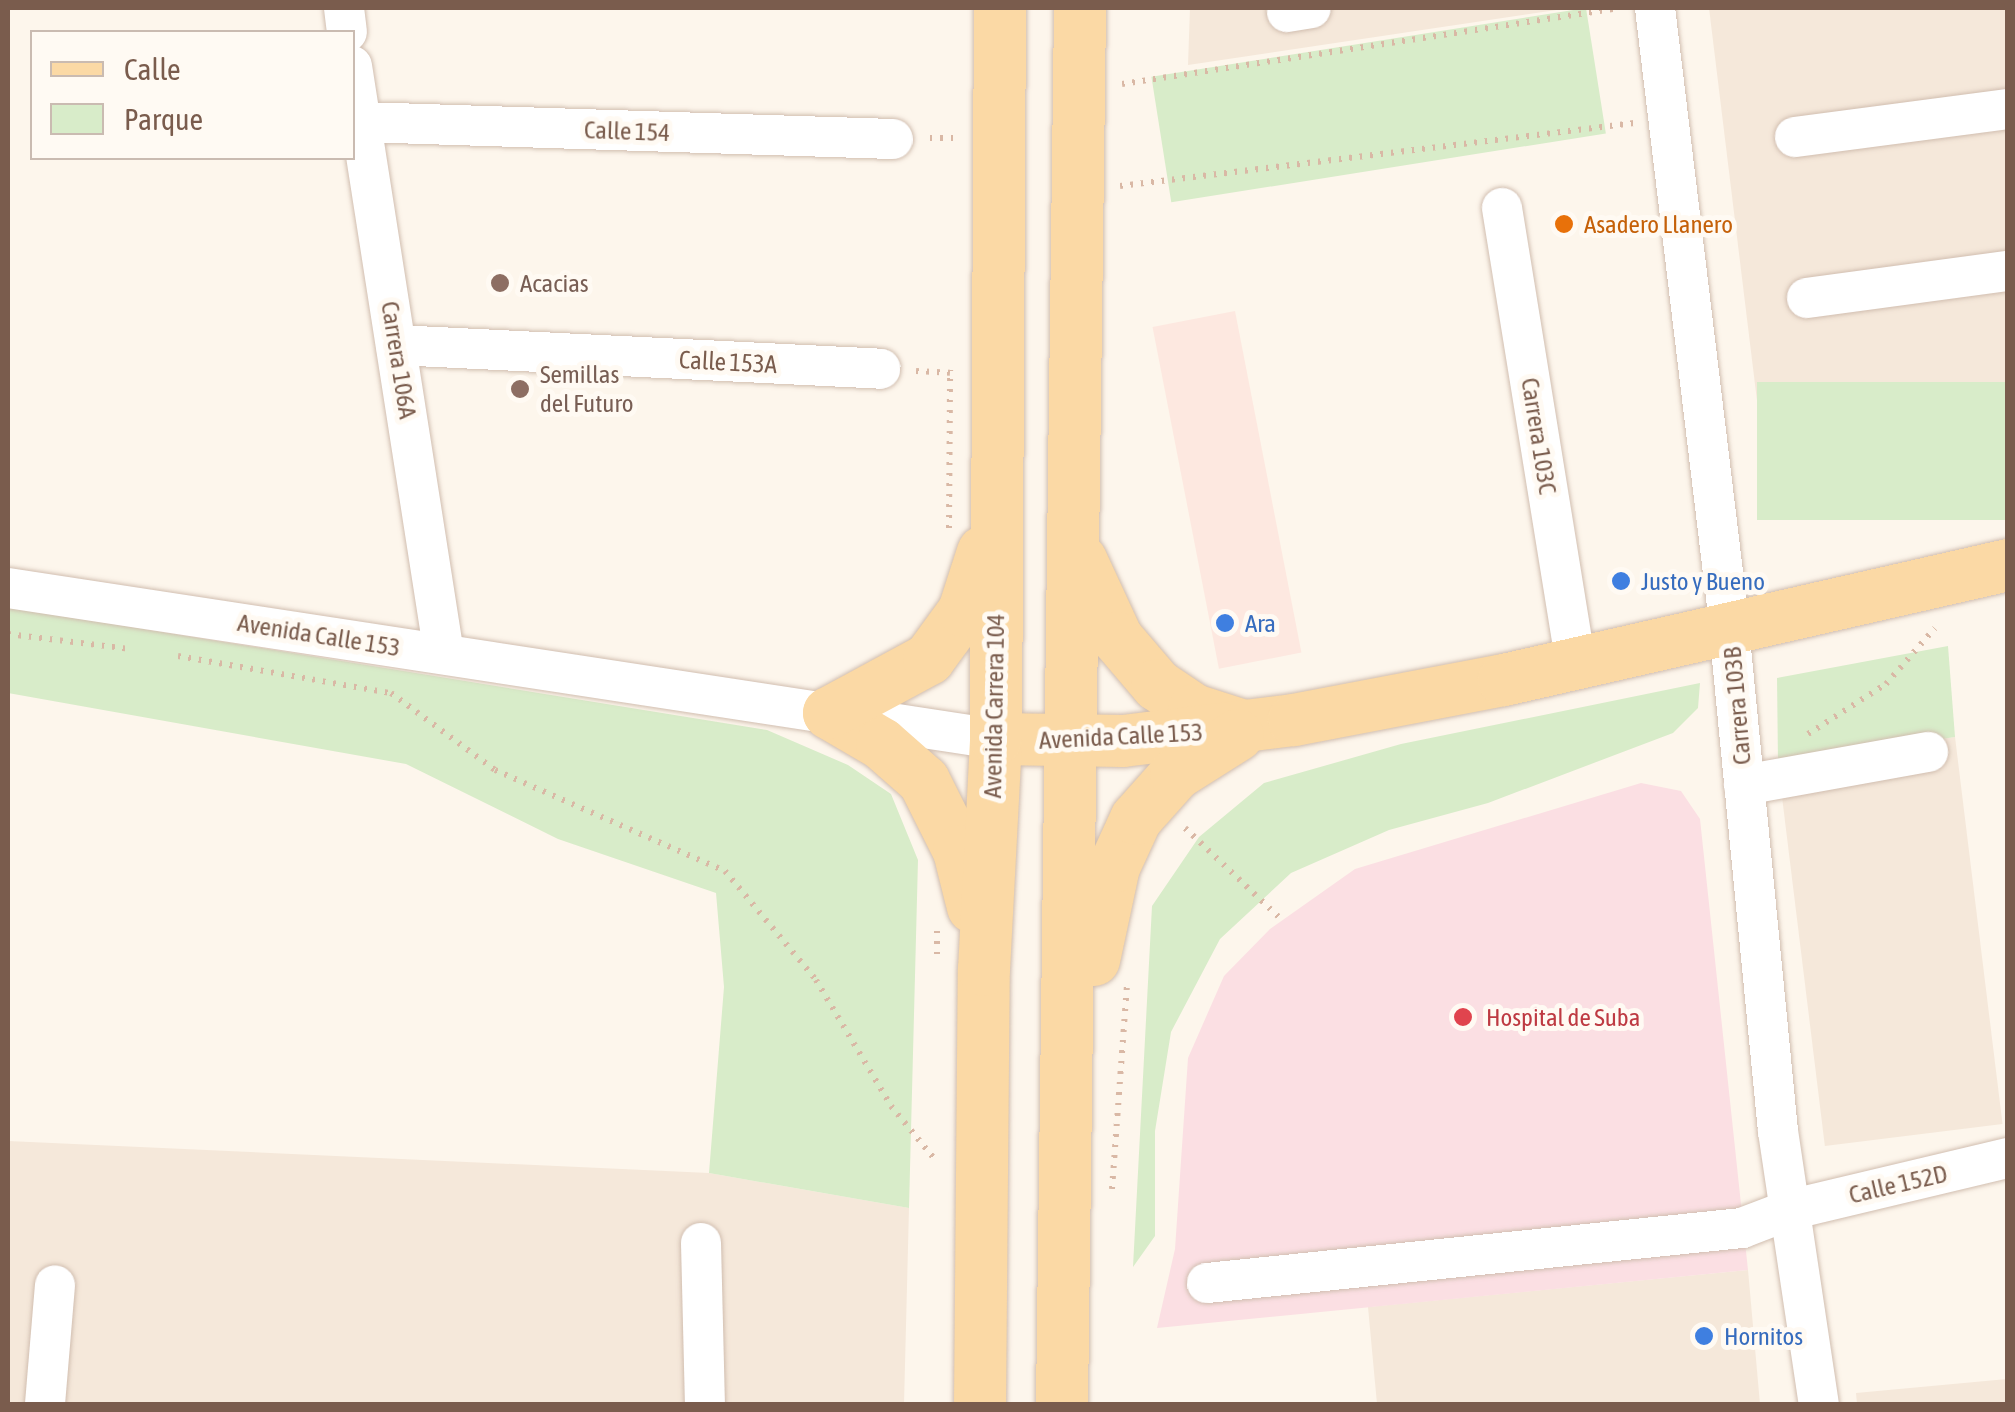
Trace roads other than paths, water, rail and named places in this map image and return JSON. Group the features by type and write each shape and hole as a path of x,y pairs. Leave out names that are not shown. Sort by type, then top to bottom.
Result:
{"main road":[{"name":"Avenida Carrera 104","path":"980,1404 984,970 996,739 994,512 1000,8"},
{"path":"1062,1404 1080,8"},
{"path":"829,713 900,679 945,642 964,611 994,512"},
{"path":"1074,542 1117,638 1147,674 1194,710 1252,727"},
{"name":"Avenida Calle 153","path":"996,739 1073,744 1252,727 1576,664 2001,570"},
{"path":"829,713 908,762 937,800 959,851 984,970"},
{"path":"1068,1082 1114,868 1136,819 1176,774 1252,727"}],"street":[{"name":"Carrera 103B","path":"1655,8 1730,629 1778,1131 1820,1404"},
{"name":"Carrera 106A","path":"355,85 444,654"},
{"path":"1795,137 2008,109"},
{"name":"Calle 154","path":"361,122 894,139"},
{"name":"Carrera 103C","path":"1502,208 1576,664"},
{"path":"1807,298 2008,272"},
{"name":"Calle 153A","path":"396,345 880,370"},
{"name":"Avenida Calle 153","path":"8,588 996,739"},
{"path":"1744,785 1928,752"},
{"name":"Calle 152D","path":"1207,1283 1742,1228 1789,1210 2008,1158"},
{"path":"701,1242 704,1404"},
{"path":"45,1404 55,1284"}],"place":[{"name":"Asadero Llanero","path":"1564,224"},
{"name":"Acacias","path":"500,283"},
{"name":"Semillas del Futuro","path":"520,389"},
{"name":"Justo y Bueno","path":"1621,581"},
{"name":"Ara","path":"1225,623"},
{"name":"Hospital de Suba","path":"1463,1017"},
{"name":"Hornitos","path":"1704,1336"}]}
